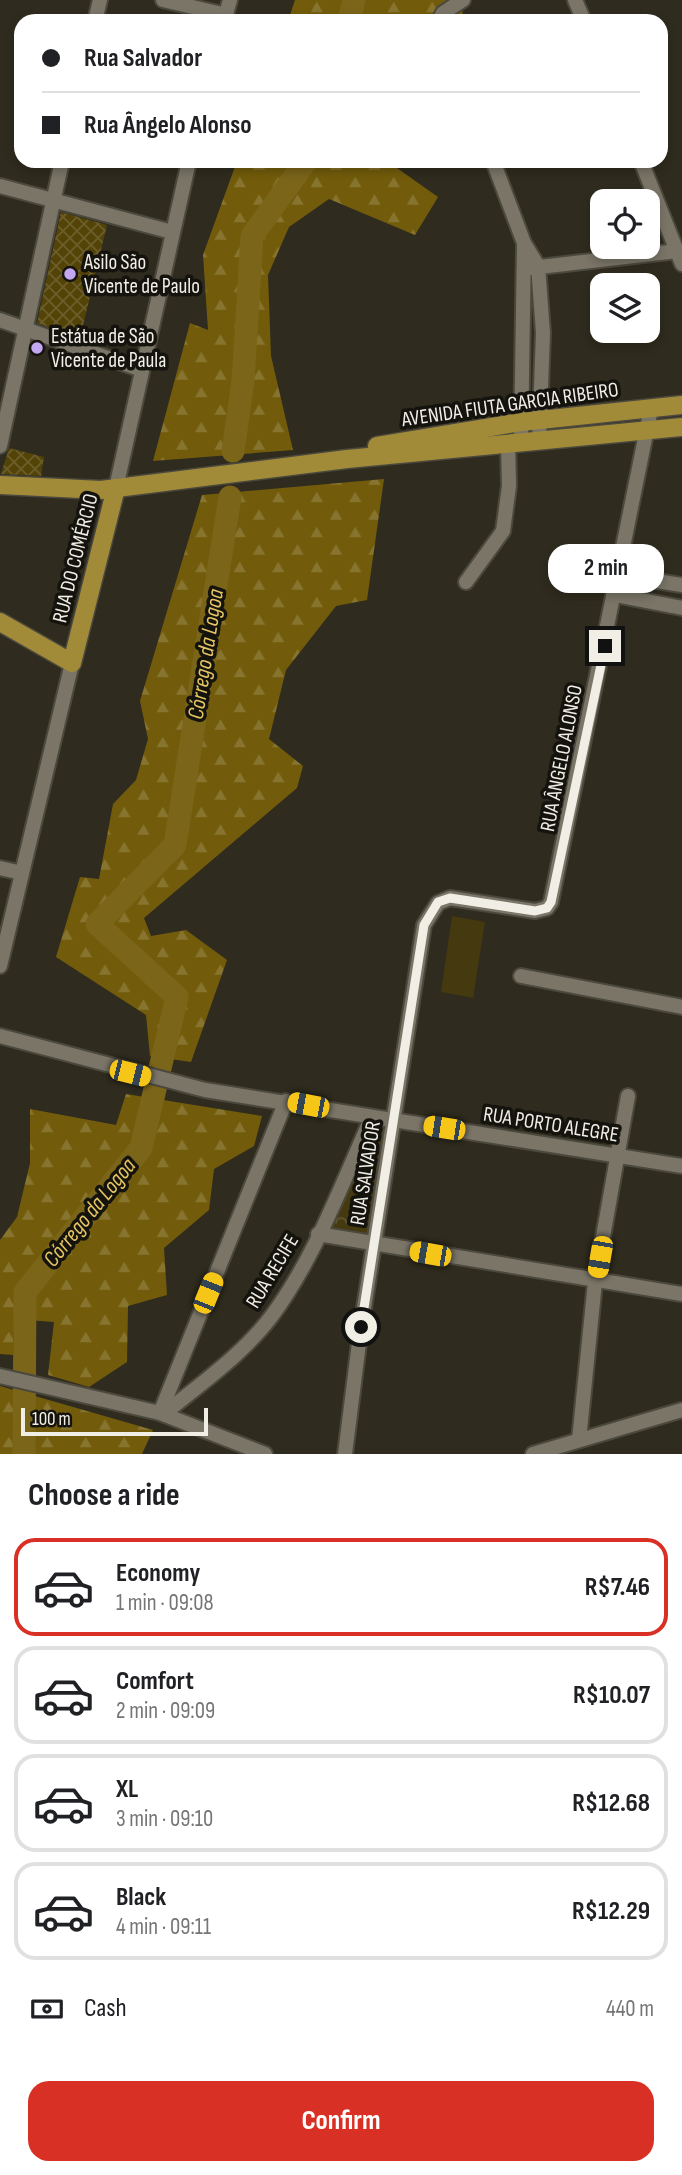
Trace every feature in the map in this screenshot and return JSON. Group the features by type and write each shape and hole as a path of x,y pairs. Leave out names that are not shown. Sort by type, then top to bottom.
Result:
{"main road":[{"name":"AVENIDA FIUTA GARCIA RIBEIRO","path":"347,459 382,445 478,428 682,405"},
{"name":"AVENIDA FIUTA GARCIA RIBEIRO","path":"0,485 81,491 117,488 347,459 682,427"},
{"path":"478,428 480,446"},
{"name":"RUA DO COMÉRCIO","path":"72,663 117,488"},
{"path":"0,622 72,663"}],"street":[{"path":"163,0 211,14"},
{"path":"442,14 463,0"},
{"path":"0,446 60,168"},
{"name":"RUA DO COMÉRCIO","path":"117,488 187,168"},
{"path":"495,168 524,243 538,267 543,333 540,420 522,442"},
{"path":"522,269 679,258 644,168"},
{"path":"0,186 54,198 172,232"},
{"path":"466,582 503,531 509,486 522,442 524,243"},
{"path":"0,320 142,370"},
{"name":"RUA ÂNGELO ALONSO","path":"438,902 462,898 525,911 547,908 559,874 651,409"},
{"path":"619,575 682,585"},
{"path":"615,596 682,608"},
{"name":"RUA DO COMÉRCIO","path":"0,966 72,663"},
{"path":"0,868 22,873"},
{"name":"RUA SALVADOR","path":"345,1454 424,925 438,902"},
{"path":"521,976 682,1007"},
{"name":"RUA PORTO ALEGRE","path":"0,1036 130,1073 205,1090 682,1166"},
{"path":"579,1440 596,1282 628,1096"},
{"path":"162,1413 286,1101"},
{"name":"RUA RECIFE","path":"162,1413 230,1359 271,1317 318,1234 372,1117"},
{"path":"318,1234 596,1282 682,1294"},
{"path":"0,1376 162,1413 265,1454"},
{"path":"533,1454 682,1410"}],"green space":[{"path":"295,0 462,0 463,14 290,14"},
{"path":"234,168 397,168 438,197 415,235 329,199 289,227 268,275 271,356 293,450 153,461 190,323 208,330 203,255"},
{"path":"384,479 367,600 336,606 286,670 269,739 303,766 297,788 144,918 151,936 186,930 227,960 191,1062 150,1056 146,1015 56,957 80,877 99,879 113,804 136,780 148,739 140,701 202,495"},
{"path":"452,916 485,922 473,998 441,992"},
{"path":"126,1094 262,1116 254,1146 214,1169 209,1210 164,1248 167,1295 128,1306 127,1362 89,1387 48,1375 54,1322 14,1319 13,1355 0,1354 0,1240 17,1217 30,1163 30,1109 116,1125"},
{"path":"376,1130 387,1132 368,1241 328,1231"},
{"path":"0,1386 153,1430 142,1454 0,1454"}],"building":[{"name":"Asilo São Vicente de Paulo","path":"61,212 107,225 80,338 37,323"},
{"path":"9,448 44,457 41,476 1,474"}],"waterway":[{"name":"Córrego da Logoa","path":"351,14 354,0"},
{"name":"Córrego da Logoa","path":"233,451 243,381 252,236 301,168"},
{"name":"Córrego da Logoa","path":"24,1454 25,1292 141,1148 177,997 97,924 175,845 230,497"}],"place":[{"name":"Asilo São Vicente de Paulo","path":"70,274"},
{"name":"Estátua de São Vicente de Paula","path":"37,348"}],"route":[{"path":"361,1327 424,925 438,902 450,898 525,911 543,911 551,902 605,646"}]}
